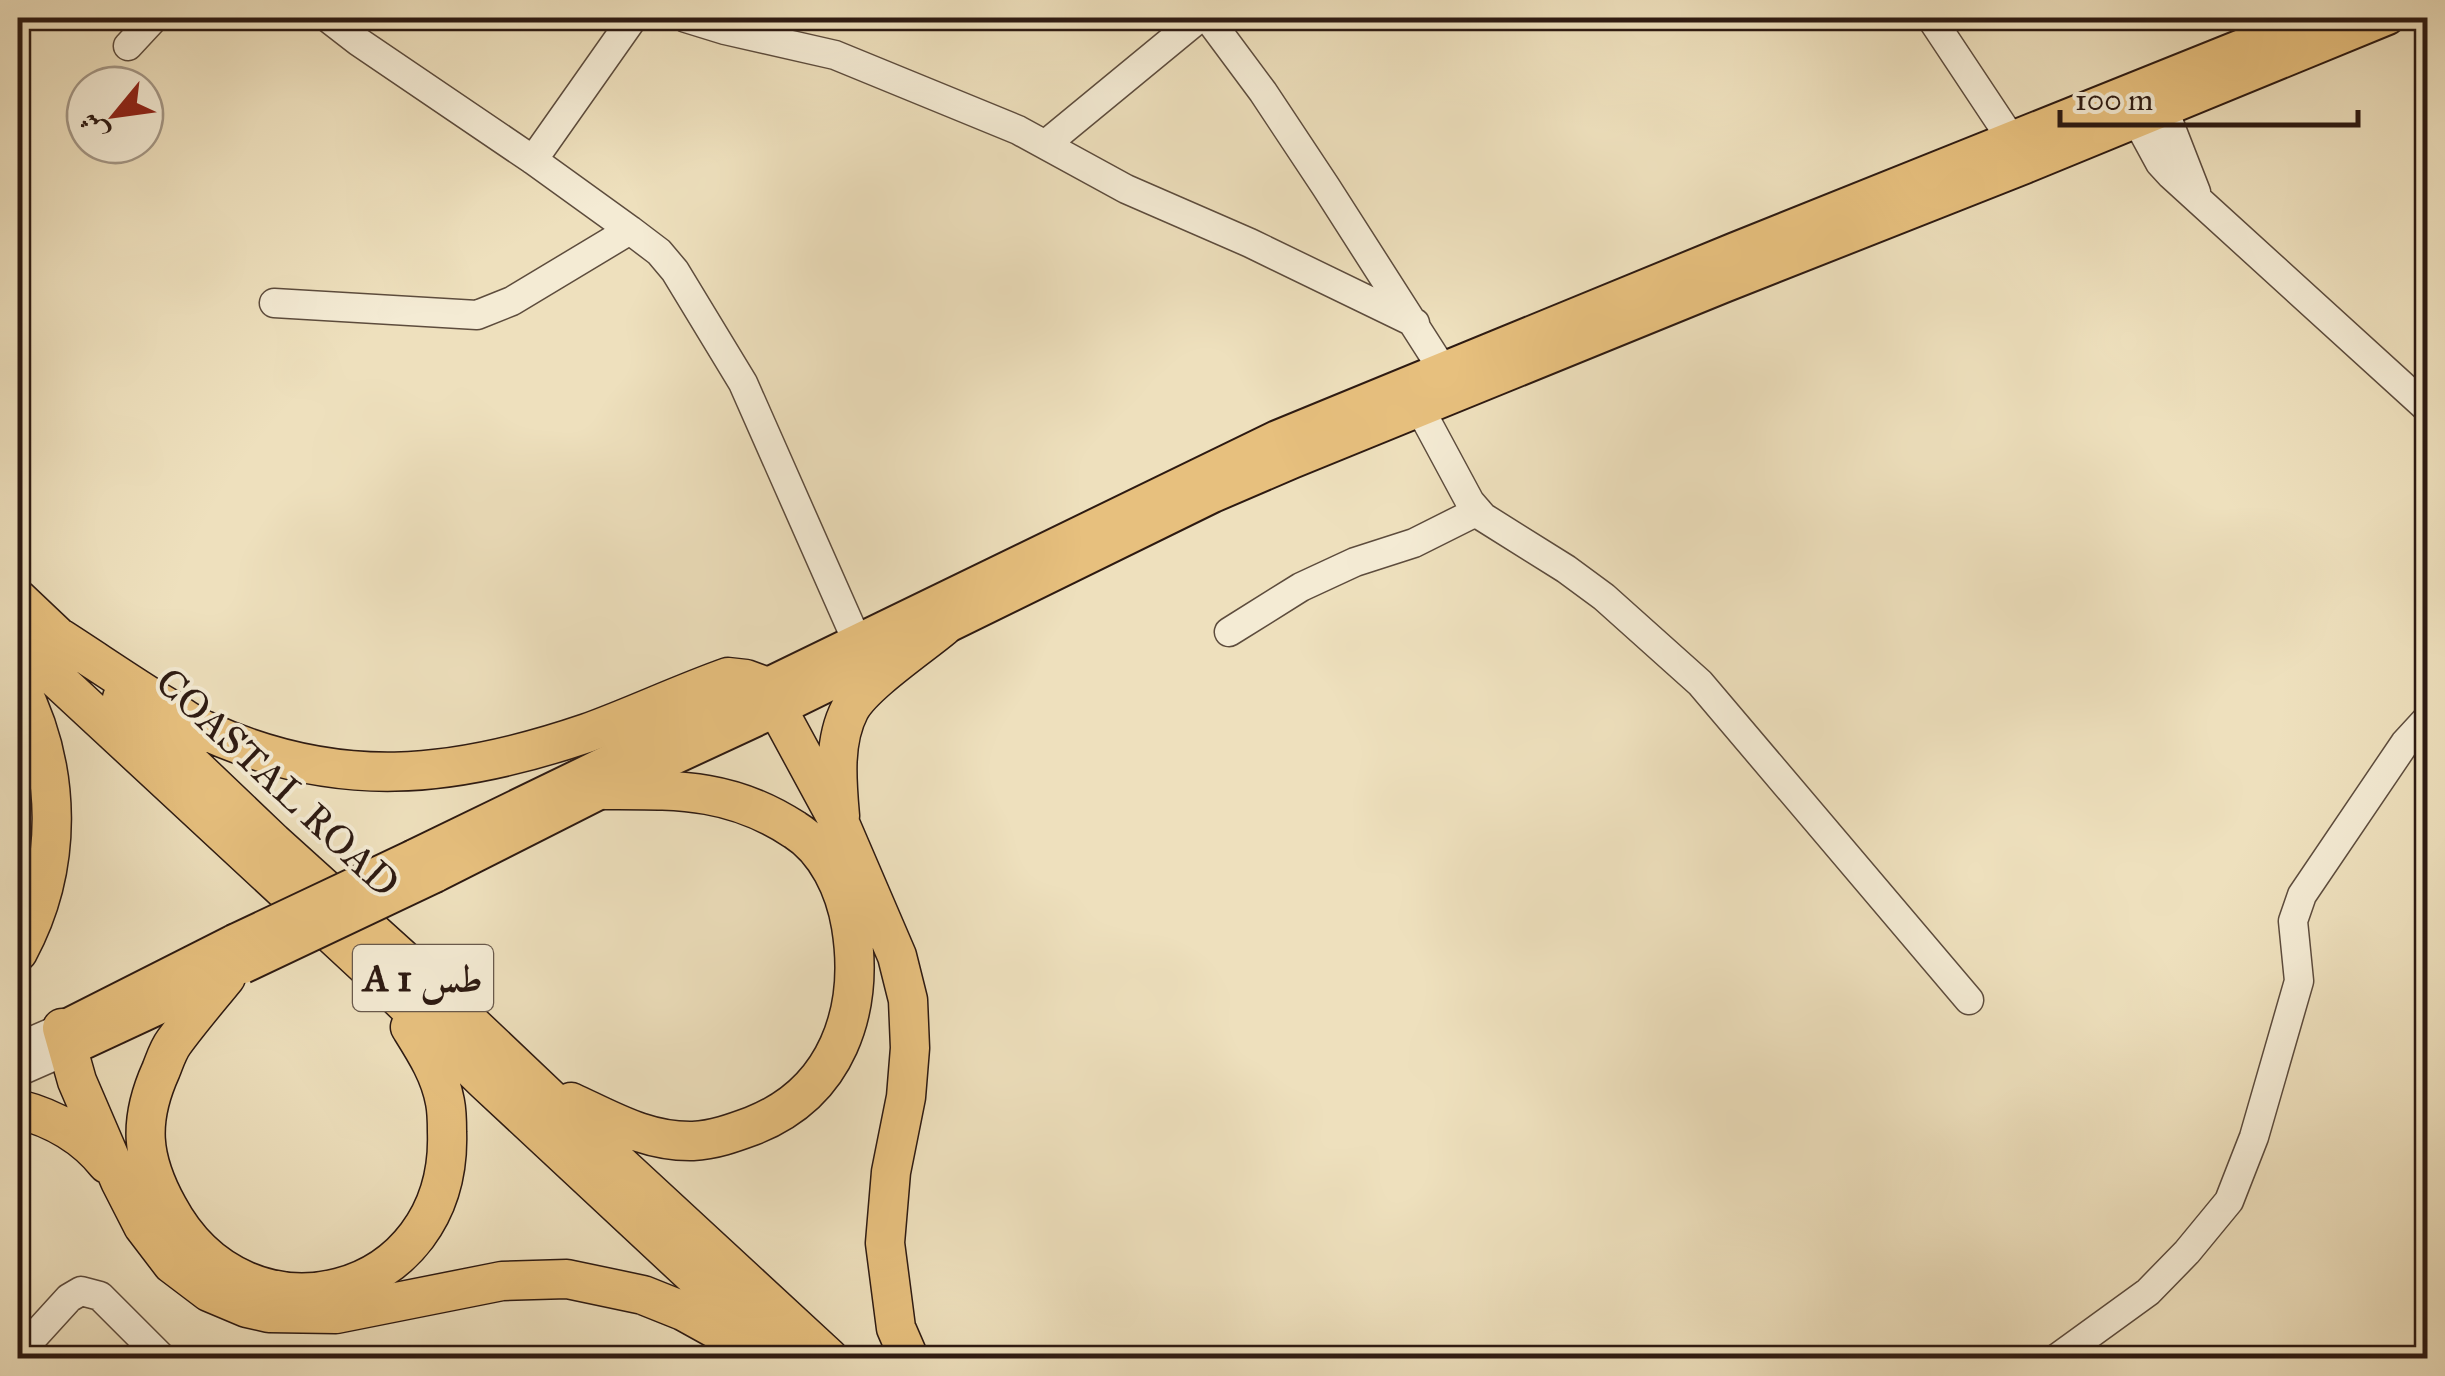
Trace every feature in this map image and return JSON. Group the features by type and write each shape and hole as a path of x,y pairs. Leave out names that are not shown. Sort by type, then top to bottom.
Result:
{"highway":[{"name":"COASTAL ROAD","path":"18,599 273,842 829,1358"},
{"path":"842,828 837,773 842,729 851,707 866,690 944,627"},
{"path":"57,636 201,729 274,757 367,771 433,770 497,760 590,732 728,677 746,678 771,698 842,828 896,956 908,1000 906,1097 891,1172 885,1243 896,1328 909,1358"},
{"name":"COASTAL ROAD","path":"18,643 782,1358"},
{"path":"18,682 47,764 53,836 47,873 18,952"},
{"path":"542,1091 640,1134 668,1140 720,1138 770,1119 805,1094 842,1039 854,993 854,947 846,899 817,850 799,832 733,799 682,790 605,790"},
{"path":"234,962 171,1045 151,1090 144,1133 146,1156 155,1183 181,1231 215,1264 242,1280 280,1292 347,1285 392,1262 422,1228 443,1185 448,1148 446,1103 436,1068 364,964"},
{"path":"65,1039 77,1081 143,1226 172,1264 209,1292 247,1308 290,1314 336,1314 502,1282 566,1279 643,1295 683,1311 768,1358"},
{"path":"18,1110 38,1114 71,1130 98,1153 120,1181"}],"main road":[{"path":"2144,102 2311,18"},
{"path":"65,1039 234,962 771,698 944,627 1214,496 1724,286 2144,102 2388,18"},
{"path":"425,866 605,790 771,698 857,641 1278,437 1735,249 2019,154"}],"street":[{"path":"128,46 154,18"},
{"path":"328,18 659,252 728,356 778,459 857,641"},
{"path":"533,160 633,18"},
{"path":"686,18 835,55 1018,130 1126,189 1250,243 1415,323"},
{"path":"1046,144 1199,18"},
{"path":"1208,18 1284,124 1443,370"},
{"path":"1932,18 2019,154"},
{"path":"2144,102 2160,163 2428,409"},
{"path":"274,303 476,315 512,301 630,230"},
{"path":"1420,409 1478,511 1604,597 1700,682 1969,1000"},
{"path":"1229,632 1301,587 1356,562 1414,544 1478,511"},
{"path":"2057,1358 2148,1292 2229,1201 2254,1137 2299,982 2293,921 2302,895 2405,742 2428,718"},
{"path":"18,1047 65,1039"},
{"path":"18,1072 65,1039"},
{"path":"18,1354 69,1298 81,1291 100,1296 162,1358"}]}
